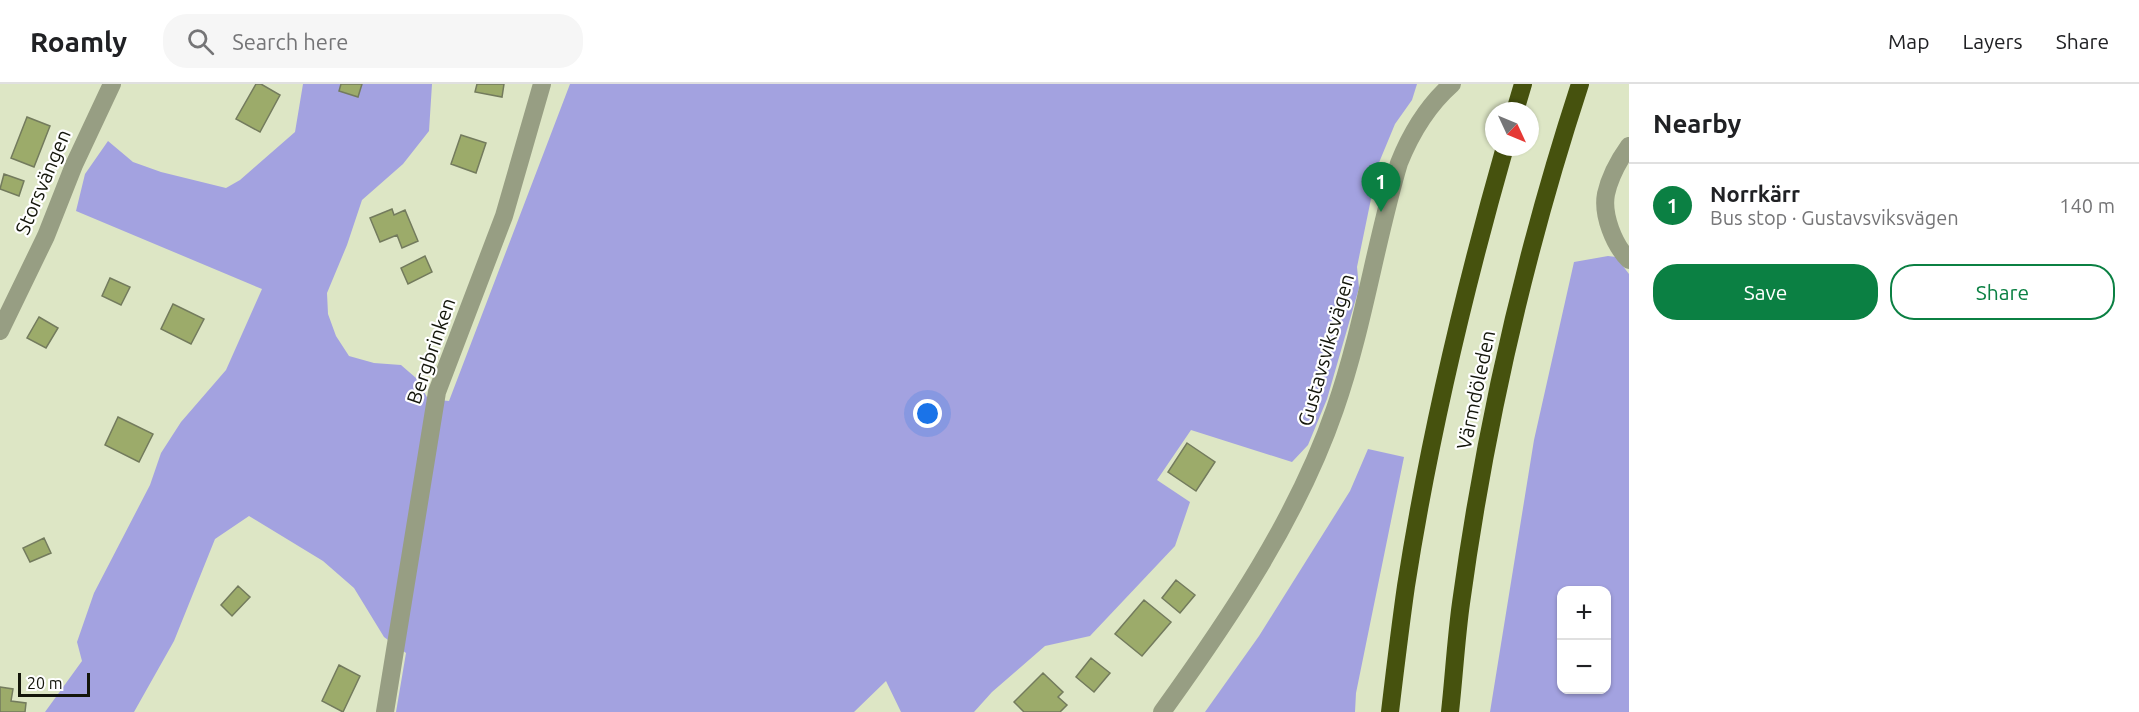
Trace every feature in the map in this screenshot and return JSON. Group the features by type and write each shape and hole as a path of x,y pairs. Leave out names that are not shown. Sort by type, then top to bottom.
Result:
{"highway":[{"path":"1518,102 1523,84"},
{"name":"Värmdöleden","path":"1450,712 1463,593 1482,473 1501,378 1534,241 1580,84"},
{"name":"Värmdöleden","path":"1390,712 1406,585 1433,438 1475,253 1502,156"}],"street":[{"name":"Storsvängen","path":"0,331 46,236 74,165 112,84"},
{"name":"Bergbrinken","path":"385,712 437,392 504,216 542,84"},
{"name":"Gustavsviksvägen","path":"1162,712 1246,587 1312,468 1348,370 1399,163 1425,113 1452,84"},
{"path":"1629,146 1616,164 1606,195 1609,226 1622,252 1629,260"}],"shaded area":[{"path":"303,84 432,84 429,131 403,164 362,200 347,245 327,293 328,314 336,336 349,356 374,363 401,365 416,378 428,399 449,401 570,84 1417,84 1412,100 1395,124 1378,165 1357,267 1359,288 1327,399 1308,445 1292,462 1191,430 1157,480 1190,502 1175,546 1090,636 1045,646 992,692 974,712 901,712 886,681 854,712 396,712 406,653 384,637 354,588 323,561 249,516 215,539 174,641 134,712 45,712 82,661 77,642 94,593 150,485 161,453 181,422 226,370 262,289 76,211 85,174 108,141 133,162 161,172 226,188 240,180 295,132"},
{"path":"1608,256 1616,257 1629,274 1629,712 1490,712 1534,440 1574,262"},
{"path":"1368,449 1404,457 1356,693 1355,712 1205,712 1259,636 1350,491"}],"building":[{"path":"256,84 261,84 280,95 260,132 236,119"},
{"path":"341,84 362,84 358,97 339,91"},
{"path":"477,84 504,84 502,97 475,92"},
{"path":"27,117 50,126 34,167 11,158"},
{"path":"461,135 486,143 476,173 451,164"},
{"path":"4,174 24,181 19,196 0,189"},
{"path":"392,209 394,215 405,210 418,241 402,248 397,235 380,242 370,218"},
{"path":"425,256 432,272 408,284 401,268"},
{"path":"110,278 130,287 121,305 102,296"},
{"path":"173,304 204,319 191,344 161,329"},
{"path":"39,317 58,328 46,348 27,338"},
{"path":"118,417 153,434 139,462 105,445"},
{"path":"1187,443 1215,462 1196,491 1168,472"},
{"path":"44,538 51,553 30,562 23,548"},
{"path":"1176,580 1195,595 1180,613 1162,598"},
{"path":"238,586 250,597 232,616 221,605"},
{"path":"1144,600 1171,622 1142,656 1115,634"},
{"path":"1091,658 1110,673 1094,692 1076,677"},
{"path":"339,665 360,676 343,712 322,701"},
{"path":"1043,673 1063,692 1058,697 1067,705 1060,712 1024,712 1014,702"},
{"path":"0,687 13,689 11,701 26,703 25,712 0,712"}],"place":[{"name":"Norrkärr","path":"1381,212"}]}
